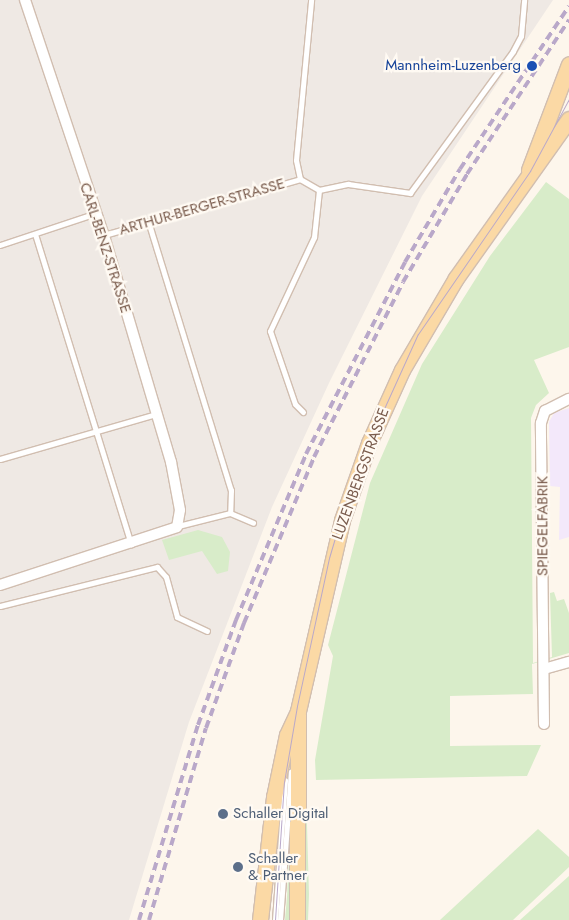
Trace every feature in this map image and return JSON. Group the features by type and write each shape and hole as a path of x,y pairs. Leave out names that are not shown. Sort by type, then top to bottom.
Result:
{"main road":[{"name":"LUZENBERGSTRASSE","path":"524,184 569,64"},
{"name":"LUZENBERGSTRASSE","path":"260,920 274,797 287,736 298,711 342,520 384,406 456,278 569,119"},
{"name":"LUZENBERGSTRASSE","path":"297,920 298,711"}],"street":[{"name":"CARL-BENZ-STRASSE","path":"25,0 93,214 104,236 178,489 177,527"},
{"name":"SPIEGELFABRIK","path":"544,724 541,423 545,411 569,399"},
{"path":"0,585 131,544 177,527"},
{"path":"544,669 569,662"}],"lane":[{"name":"ARTHUR-BERGER-STRASSE","path":"104,236 148,221 300,179 296,151 310,0"},
{"path":"300,179 319,190 348,184 410,193 513,51 521,36 524,0"},
{"path":"304,412 295,404 270,331 314,237 319,190"},
{"path":"0,245 93,214"},
{"path":"148,221 231,490 230,513"},
{"path":"35,234 131,544"},
{"path":"0,459 156,414"},
{"path":"177,527 230,513 254,523"},
{"path":"0,606 157,567 166,577 177,617 207,631"},
{"path":"275,920 284,782 298,711"},
{"path":"280,920 298,711"}],"shaded area":[{"path":"0,0 553,0 422,196 329,383 272,507 189,722 129,920 0,920"},
{"path":"569,408 569,537 559,540 560,487 550,486 549,422 554,413"}],"green space":[{"path":"546,182 569,199 569,347 534,360 549,393 536,405 531,418 533,663 552,657 550,593 554,592 557,601 564,599 569,613 569,653 532,664 533,694 450,696 450,746 541,745 527,776 316,780 315,760 333,656 328,645 370,483 422,364 490,256"},
{"path":"198,530 222,537 230,552 228,571 217,574 202,551 169,560 162,540"},
{"path":"305,757 309,894 308,920 304,920"},
{"path":"292,795 292,920 285,920 287,897"},
{"path":"538,829 569,857 569,867 513,920 440,920"},
{"path":"569,876 569,920 520,920"}],"tram line":[{"path":"275,920 284,782 297,706 329,558 353,477 418,334 530,171 569,99"}],"railway":[{"path":"139,920 198,725 236,620 306,454 405,262 460,169 569,6"},
{"path":"149,920 206,728 244,623 314,457 403,282 467,174 569,20"}],"place":[{"name":"Mannheim-Luzenberg","path":"532,66"},
{"name":"Schaller Digital","path":"223,814"},
{"name":"Schaller & Partner","path":"238,867"}]}
